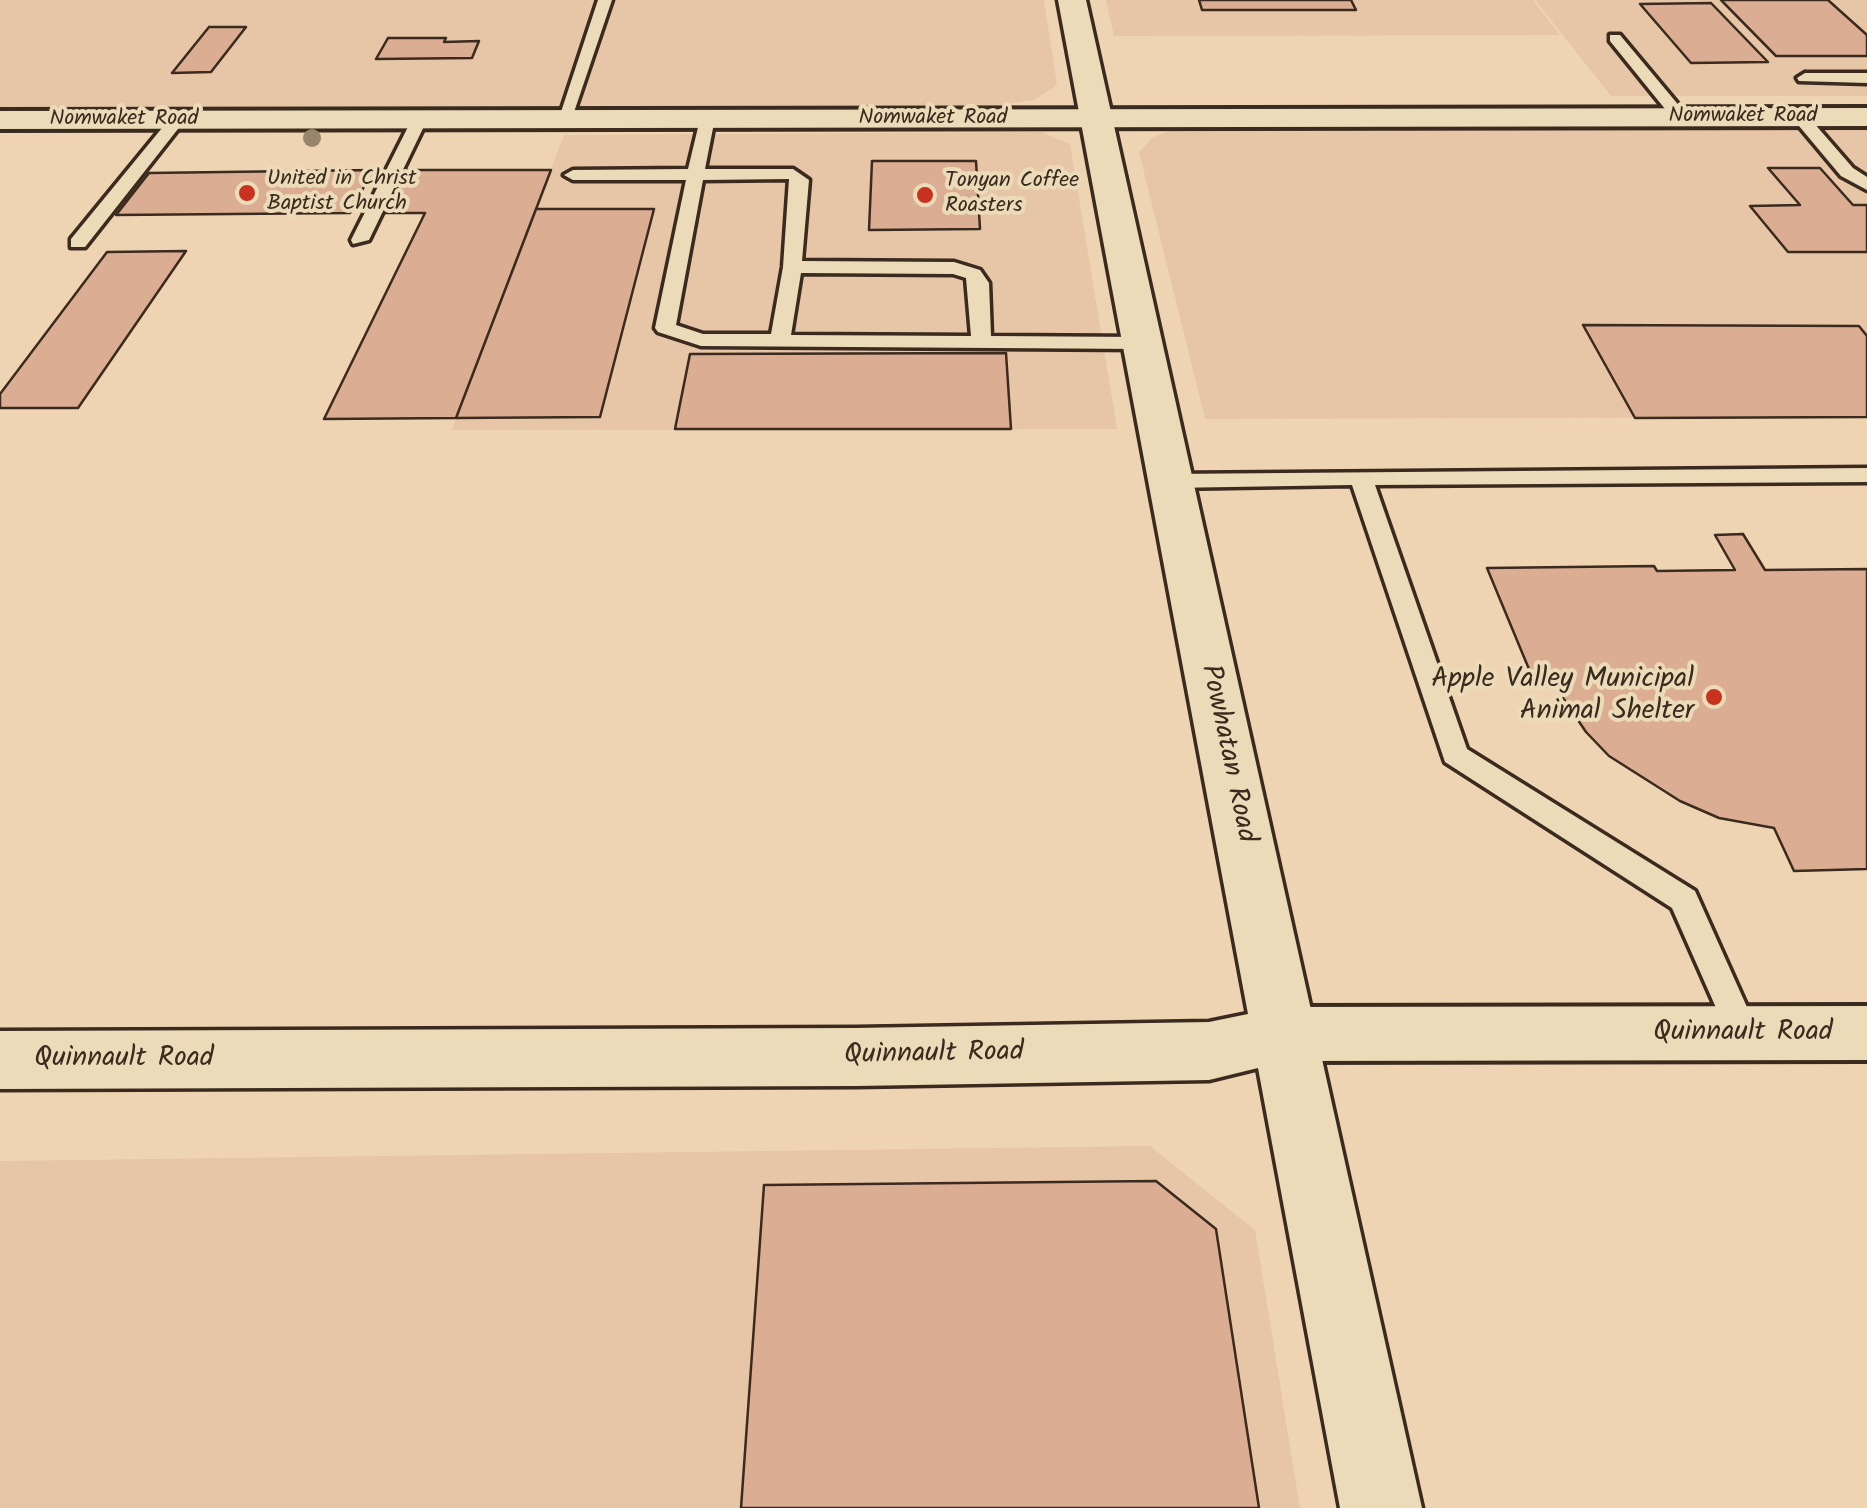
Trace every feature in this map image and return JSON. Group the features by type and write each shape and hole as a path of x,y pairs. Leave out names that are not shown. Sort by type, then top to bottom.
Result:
{"street":[{"name":"Powhatan Road","path":"1072,0 1381,1508"},
{"name":"Nomwaket Road","path":"0,120 1867,116"},
{"name":"Quinnault Road","path":"0,1060 856,1058 1190,1051 1284,1034 1867,1033"}],"lane":[{"path":"564,118 605,0"},
{"path":"1615,38 1680,117"},
{"path":"1805,78 1867,78"},
{"path":"1800,117 1847,172 1867,185"},
{"path":"360,240 420,118"},
{"path":"707,118 665,328 701,340 1142,344"},
{"path":"78,243 177,120"},
{"path":"573,175 786,173 798,177 792,267 780,340"},
{"path":"792,267 965,270 980,283 981,342"},
{"path":"1170,480 1867,475"},
{"path":"1361,478 1455,755 1684,900 1743,1034"}],"shaded area":[{"path":"0,0 1044,0 1057,85 1034,100 1001,105 0,107"},
{"path":"1106,0 1533,0 1560,35 1114,36"},
{"path":"1535,0 1867,0 1867,96 1611,96"},
{"path":"1176,128 1867,129 1867,417 1205,419 1139,152 1152,138"},
{"path":"1041,132 1070,144 1117,429 452,430 564,135"},
{"path":"1150,1146 1255,1230 1300,1508 0,1508 0,1161"}],"building":[{"path":"1199,0 1351,0 1356,10 1202,10"},
{"path":"1721,0 1828,0 1867,35 1867,56 1776,56"},
{"path":"1711,3 1768,62 1691,63 1640,4"},
{"path":"209,27 246,27 211,72 172,73"},
{"path":"388,38 479,41 472,58 376,59"},
{"name":"Tonyan Coffee Roasters","path":"872,161 976,161 980,229 869,230"},
{"path":"1768,168 1820,168 1853,205 1867,205 1867,252 1788,252 1750,206 1800,205"},
{"name":"United in Christ Baptist Church","path":"373,170 350,213 116,215 149,173"},
{"path":"406,170 551,170 456,418 324,419 425,213 384,213"},
{"path":"536,209 654,209 600,417 456,418"},
{"path":"186,251 78,408 0,408 0,394 107,252"},
{"path":"1583,325 1859,326 1867,336 1867,417 1635,418"},
{"path":"1006,353 1011,429 675,429 690,354"},
{"name":"Apple Valley Municipal Animal Shelter","path":"1743,534 1765,570 1867,569 1867,869 1794,871 1774,828 1719,818 1680,801 1609,756 1586,732 1555,686 1528,687 1523,674 1531,674 1487,568 1654,566 1657,571 1735,570 1715,535"},
{"path":"1156,1181 1216,1229 1259,1508 741,1508 764,1185"}],"place":[{"name":"United in Christ Baptist Church","path":"247,193"},
{"name":"Tonyan Coffee Roasters","path":"925,195"},
{"name":"Apple Valley Municipal Animal Shelter","path":"1714,697"}]}
